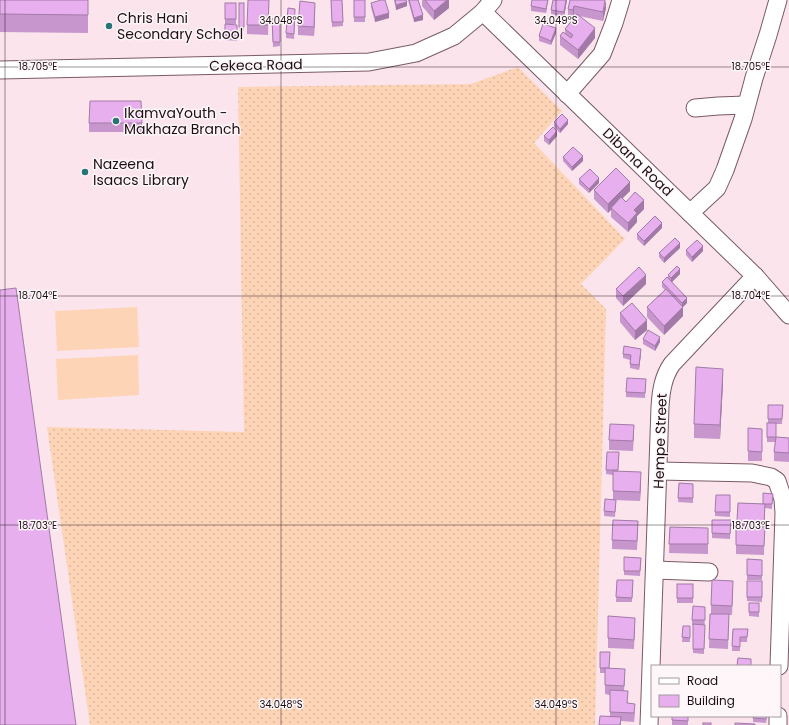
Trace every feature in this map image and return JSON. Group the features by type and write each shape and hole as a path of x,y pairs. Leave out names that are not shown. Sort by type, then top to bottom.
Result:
{"street":[{"path":"567,94 602,54 621,0"},
{"path":"690,213 717,188 725,170 768,35 781,3"},
{"name":"Dibana Road","path":"488,6 567,94 756,276 789,314"},
{"name":"Cekeca Road","path":"0,70 369,62 416,53 454,36 488,6"},
{"path":"695,108 746,105"},
{"name":"Hempe Street","path":"651,665 662,386 668,370 756,276"},
{"path":"659,471 752,473 771,477 778,481 783,499 784,513 779,665"},
{"path":"655,570 709,572"},
{"name":"Hempe Street","path":"649,725 651,669"}],"shaded area":[{"path":"518,67 562,111 534,143 625,239 581,284 606,309 595,725 90,725 47,427 244,432 238,87 471,84"},
{"path":"137,307 139,347 57,351 55,311"},
{"path":"138,355 139,395 58,400 56,359"}],"building":[{"path":"0,0 88,0 88,15 0,14"},
{"path":"248,0 269,0 268,25 247,25"},
{"path":"331,0 342,0 343,22 332,22"},
{"path":"354,0 365,0 365,17 354,17"},
{"path":"385,0 389,13 375,17 371,3"},
{"path":"395,0 406,0 407,2 396,5"},
{"path":"409,0 418,0 423,15 414,18"},
{"path":"425,0 447,0 434,11"},
{"path":"532,0 548,0 546,9 531,6"},
{"path":"553,0 566,0 564,12 551,10"},
{"path":"570,0 605,0 603,12 574,6 573,10 568,9"},
{"path":"300,1 315,3 314,27 298,26"},
{"path":"225,3 236,3 236,19 225,19"},
{"path":"239,3 244,3 244,27 239,27"},
{"path":"288,8 295,9 294,34 286,33"},
{"path":"577,14 595,28 578,50 560,36 563,32 571,38 573,35 565,29"},
{"path":"280,18 280,42 273,42 272,19"},
{"path":"225,24 237,25 237,36 225,35"},
{"path":"543,24 556,28 551,41 539,36"},
{"path":"90,101 141,101 142,123 89,123"},
{"path":"562,114 568,120 560,129 554,122"},
{"path":"553,127 557,131 549,140 544,136"},
{"path":"573,147 583,156 572,167 563,157"},
{"path":"616,168 630,182 608,204 594,190"},
{"path":"590,169 599,178 589,189 579,179"},
{"path":"635,192 644,200 634,210 637,213 628,223 611,208 621,197 626,202"},
{"path":"655,216 662,223 644,241 637,234"},
{"path":"675,238 680,243 664,258 659,253"},
{"path":"697,240 703,246 692,257 686,250"},
{"path":"677,266 680,269 671,278 668,275"},
{"path":"639,267 646,275 623,296 616,289"},
{"path":"667,277 687,298 682,303 662,282"},
{"path":"16,288 76,725 0,725 0,290"},
{"path":"666,289 683,307 664,326 647,307"},
{"path":"632,303 647,320 635,331 620,313"},
{"path":"648,330 660,337 655,346 643,339"},
{"path":"624,346 641,349 639,365 630,364 631,355 623,354"},
{"path":"696,367 723,369 720,425 694,424"},
{"path":"627,378 646,379 645,393 626,392"},
{"path":"768,405 783,405 782,419 768,419"},
{"path":"767,423 776,423 776,437 767,437"},
{"path":"610,424 634,425 633,441 609,440"},
{"path":"748,428 762,429 762,452 748,451"},
{"path":"776,437 789,438 789,453 774,452"},
{"path":"607,452 619,452 618,470 606,470"},
{"path":"613,471 641,472 640,492 613,491"},
{"path":"679,483 693,484 693,498 678,498"},
{"path":"763,493 773,494 772,504 763,504"},
{"path":"716,495 730,495 730,512 715,512"},
{"path":"605,499 616,500 615,512 604,511"},
{"path":"738,503 765,504 764,522 737,521"},
{"path":"613,520 638,521 637,541 612,540"},
{"path":"712,520 731,520 730,534 712,533"},
{"path":"736,526 765,527 764,546 736,545"},
{"path":"670,527 708,528 708,544 669,544"},
{"path":"624,557 641,558 640,571 624,571"},
{"path":"747,559 762,560 762,576 747,575"},
{"path":"617,580 633,580 632,598 616,597"},
{"path":"712,580 733,581 732,606 711,605"},
{"path":"747,581 762,581 762,597 747,597"},
{"path":"677,584 693,584 693,598 677,598"},
{"path":"749,603 759,603 759,612 749,612"},
{"path":"693,606 705,607 705,620 692,620"},
{"path":"710,614 729,614 728,640 709,639"},
{"path":"608,616 635,618 634,640 608,638"},
{"path":"693,624 705,625 704,649 693,649"},
{"path":"683,626 690,626 690,638 682,637"},
{"path":"733,629 748,629 747,637 740,637 740,647 732,646"},
{"path":"600,652 610,652 609,668 600,668"},
{"path":"738,658 751,659 751,665 737,665"},
{"path":"605,668 625,669 624,686 605,685"},
{"path":"610,690 628,691 627,703 635,704 634,713 610,712"},
{"path":"600,716 621,717 620,725 599,725"},
{"path":"672,717 688,717 688,721 672,720"},
{"path":"753,717 767,717 766,719"},
{"path":"703,723 711,723 711,725 703,725"},
{"path":"735,723 755,724 755,725 735,725"}],"place":[{"name":"Chris Hani Secondary School","path":"109,26"},
{"name":"IkamvaYouth - Makhaza Branch","path":"116,121"},
{"name":"Nazeena Isaacs Library","path":"85,172"}]}
